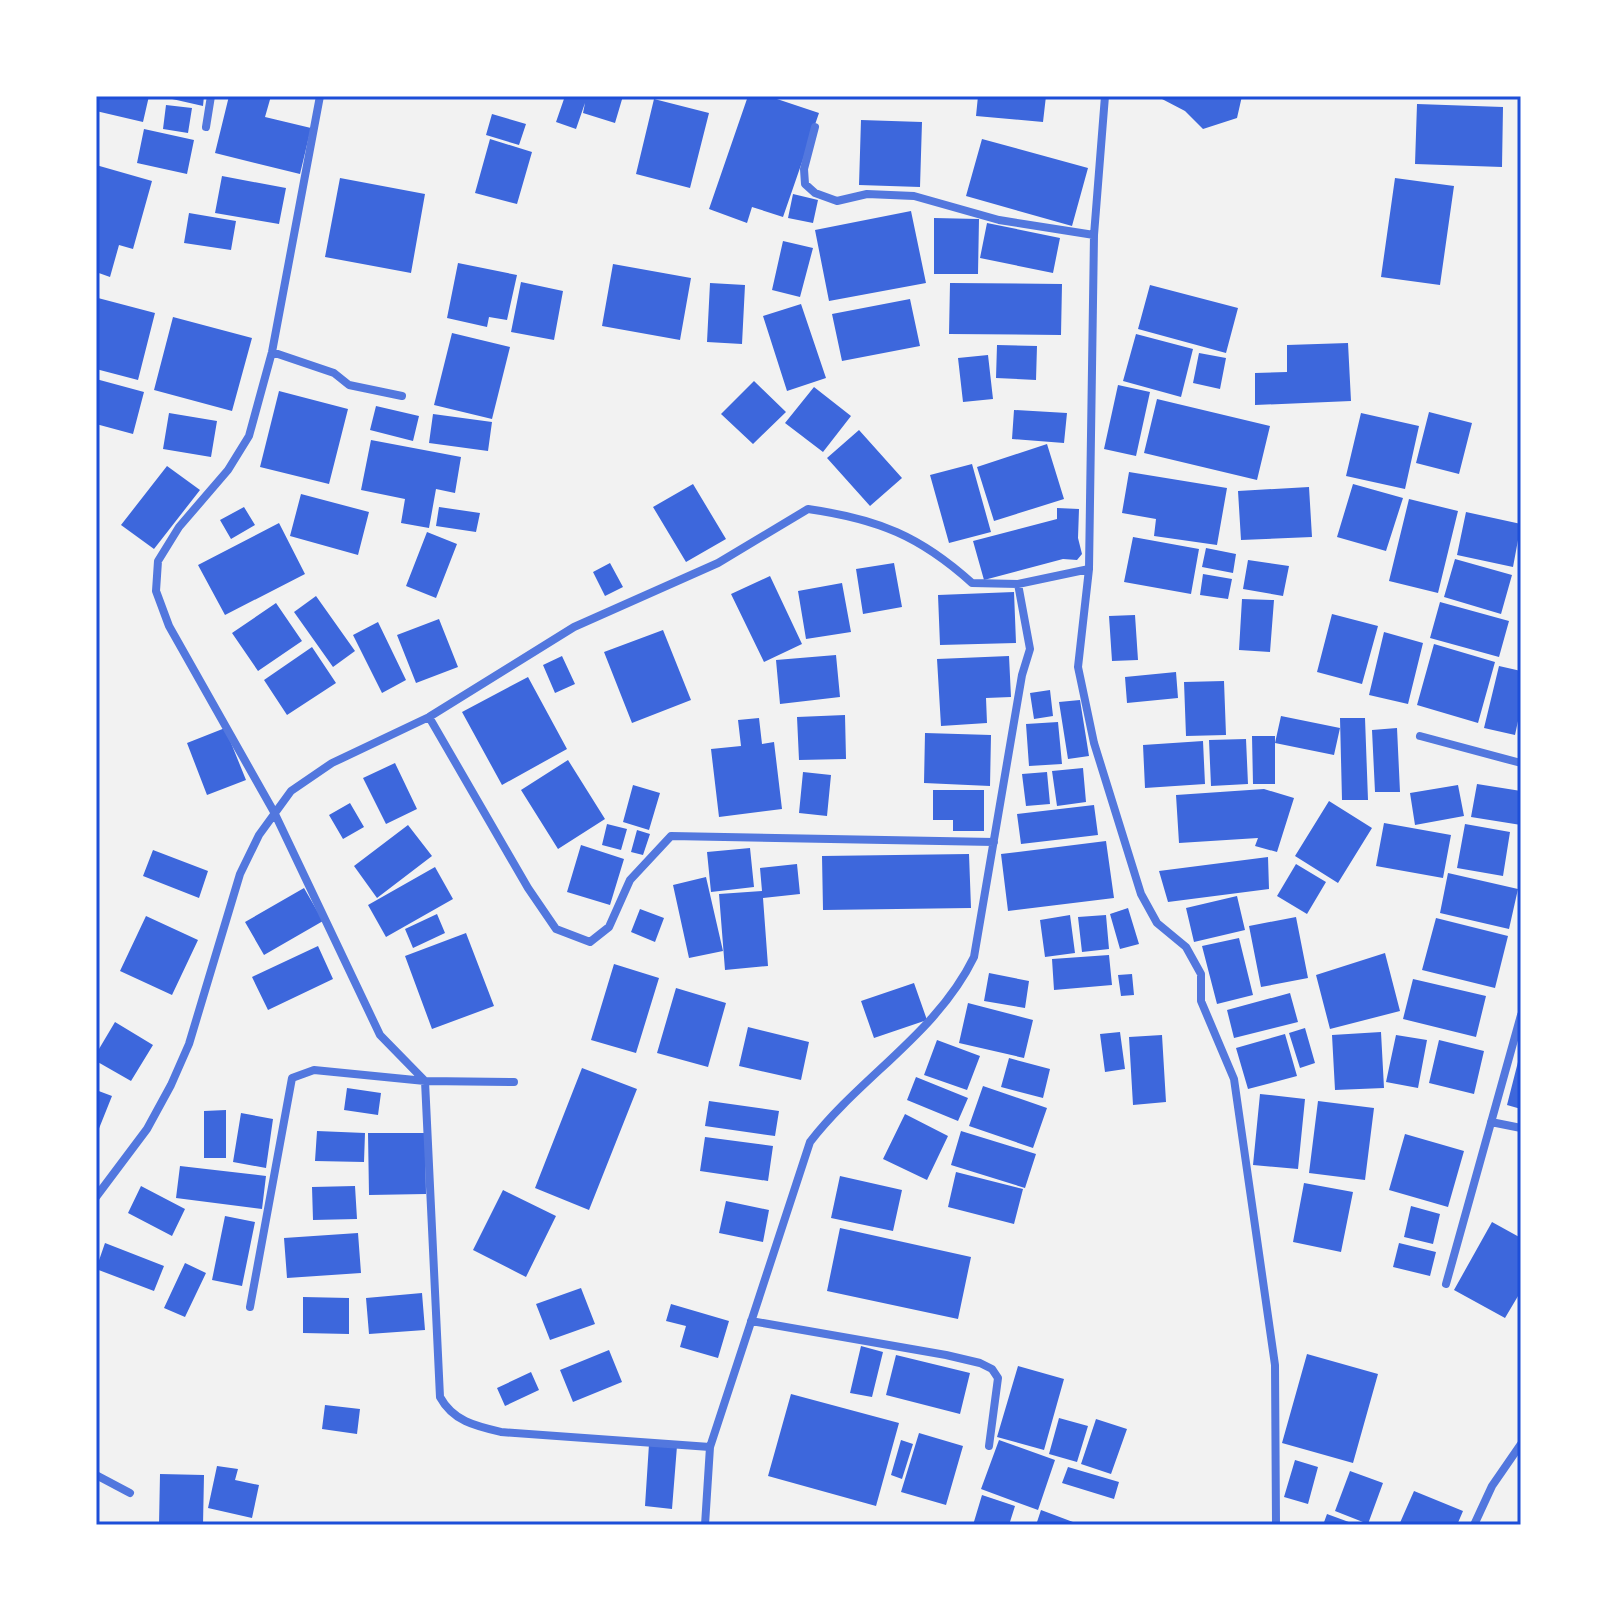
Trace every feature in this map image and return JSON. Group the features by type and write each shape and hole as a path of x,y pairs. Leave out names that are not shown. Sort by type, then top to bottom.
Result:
{"street":[{"path":"206,127 211,96"},
{"path":"320,96 272,352 242,450 167,543 158,561 155,580 169,626 274,812 380,1035 425,1081 440,1397 448,1411 470,1424 501,1432 710,1447"},
{"path":"1105,96 1094,235 1089,569 1078,667 1094,743 1141,894 1157,923 1186,947 1201,974 1201,1001 1234,1079 1275,1365 1276,1525"},
{"path":"815,127 804,169 805,184 825,198 846,201 867,194 914,196 999,220 1094,235"},
{"path":"272,352 334,373 349,385 402,396"},
{"path":"96,1197 100,1187 147,1129 171,1085 202,1000 230,902 254,844 274,812 310,776 429,717 574,627 718,563 808,509 885,524 942,556 972,583 1018,584 1089,569"},
{"path":"705,1525 710,1447 810,1142 838,1106 936,1016 958,989 974,957 1022,675 1030,649 1018,584"},
{"path":"429,717 528,888 556,929 590,942 609,927 630,880 671,836 994,842"},
{"path":"1420,736 1521,763"},
{"path":"1446,1284 1521,1015"},
{"path":"250,1307 292,1078 314,1070 425,1081 514,1082"},
{"path":"1491,1122 1521,1128"},
{"path":"751,1321 946,1355 992,1369 998,1378 989,1446"},
{"path":"1474,1525 1492,1486 1521,1444"},
{"path":"96,1475 130,1493"}],"building":[{"path":"96,96 149,96 143,122 96,111"},
{"path":"159,96 204,96 203,106"},
{"path":"229,96 271,96 265,117 311,128 300,174 215,153"},
{"path":"565,96 623,96 615,123 583,113 585,103 576,129 556,122"},
{"path":"748,96 768,96 819,113 783,217 752,207 747,223 709,209"},
{"path":"978,96 1046,96 1043,122 976,116"},
{"path":"1163,96 1242,96 1237,118 1203,129 1185,111 1162,99"},
{"path":"654,99 709,113 690,188 636,174"},
{"path":"1417,104 1503,107 1502,167 1415,164"},
{"path":"166,105 192,108 188,133 163,129"},
{"path":"492,114 526,124 519,145 486,135"},
{"path":"861,120 922,122 920,187 859,185"},
{"path":"144,129 194,140 187,174 137,163"},
{"path":"490,139 532,152 517,204 475,193"},
{"path":"982,139 1088,168 1072,226 966,196"},
{"path":"96,165 152,181 133,249 119,245 110,277 96,272"},
{"path":"222,176 286,188 279,224 215,213"},
{"path":"340,178 425,194 411,273 325,257"},
{"path":"1395,178 1454,186 1440,285 1381,277"},
{"path":"793,194 818,200 813,223 788,218"},
{"path":"911,211 926,283 829,301 815,230"},
{"path":"189,213 236,221 231,250 184,243"},
{"path":"934,218 979,219 978,274 934,274"},
{"path":"987,223 1060,238 1053,273 980,258"},
{"path":"783,241 813,248 800,297 772,290"},
{"path":"458,263 517,275 507,320 489,317 487,327 447,318"},
{"path":"613,264 691,278 680,340 602,326"},
{"path":"521,282 563,291 554,340 511,332"},
{"path":"710,283 745,285 742,344 707,342"},
{"path":"950,283 1062,284 1061,335 949,334"},
{"path":"1150,285 1238,308 1226,353 1138,329"},
{"path":"98,298 155,313 138,380 96,369"},
{"path":"910,299 920,346 842,361 832,314"},
{"path":"801,304 826,378 787,391 763,316"},
{"path":"173,317 252,338 232,411 154,390"},
{"path":"452,333 510,347 492,419 434,405"},
{"path":"1136,334 1193,349 1181,397 1123,381"},
{"path":"1348,343 1351,401 1255,405 1255,373 1287,372 1287,345"},
{"path":"997,345 1037,346 1036,380 996,378"},
{"path":"1199,353 1226,358 1220,389 1193,383"},
{"path":"988,355 993,399 963,402 958,358"},
{"path":"96,379 144,392 133,434 96,424"},
{"path":"754,381 786,412 753,444 721,414"},
{"path":"1118,385 1150,392 1136,456 1104,449"},
{"path":"814,387 851,416 823,452 785,423"},
{"path":"279,391 348,409 329,484 260,467"},
{"path":"1157,399 1270,426 1257,480 1144,453"},
{"path":"376,406 419,416 413,441 370,430"},
{"path":"1014,410 1067,413 1064,443 1012,439"},
{"path":"1429,412 1472,423 1459,474 1416,463"},
{"path":"169,413 217,421 211,457 163,449"},
{"path":"1361,413 1419,426 1405,489 1346,476"},
{"path":"433,414 492,422 488,451 429,443"},
{"path":"859,430 902,478 870,506 827,458"},
{"path":"371,440 461,457 455,493 436,489 429,528 401,523 405,499 361,490"},
{"path":"1047,444 1064,499 994,521 977,467"},
{"path":"972,464 991,532 949,543 930,475"},
{"path":"167,466 200,490 154,549 121,525"},
{"path":"1129,472 1227,488 1217,545 1154,536 1156,519 1122,513"},
{"path":"693,484 726,539 686,562 653,507"},
{"path":"1353,484 1403,498 1386,551 1337,537"},
{"path":"1309,487 1312,537 1241,540 1238,491"},
{"path":"301,494 369,512 358,555 290,536"},
{"path":"1409,499 1458,511 1438,593 1389,581"},
{"path":"244,507 255,525 231,539 220,520"},
{"path":"439,507 480,513 476,532 436,526"},
{"path":"1057,508 1079,509 1078,538 1082,554 1077,560 1063,559 984,580 973,541 1057,519"},
{"path":"1466,512 1521,524 1513,567 1457,555"},
{"path":"279,523 305,574 225,615 198,565"},
{"path":"427,532 457,544 436,598 406,586"},
{"path":"1133,537 1199,549 1191,594 1124,582"},
{"path":"1206,548 1236,554 1233,573 1202,567"},
{"path":"1455,559 1512,575 1501,614 1444,597"},
{"path":"1248,560 1289,566 1283,596 1243,589"},
{"path":"610,563 623,587 605,596 593,572"},
{"path":"894,563 902,607 863,614 856,569"},
{"path":"1203,574 1232,579 1228,599 1200,595"},
{"path":"770,576 802,644 764,662 731,594"},
{"path":"842,583 851,632 806,639 798,591"},
{"path":"1014,592 1016,643 940,645 938,595"},
{"path":"316,596 355,651 333,667 294,612"},
{"path":"1242,599 1274,600 1270,652 1239,650"},
{"path":"1440,602 1509,621 1499,657 1430,638"},
{"path":"276,603 302,641 258,671 232,633"},
{"path":"1332,614 1378,626 1362,684 1317,672"},
{"path":"1135,615 1138,660 1112,661 1109,616"},
{"path":"439,619 458,667 416,683 397,635"},
{"path":"378,622 406,680 382,693 353,635"},
{"path":"663,630 691,700 632,723 604,652"},
{"path":"1384,632 1423,643 1408,704 1369,695"},
{"path":"1434,644 1495,662 1478,723 1417,705"},
{"path":"312,647 336,683 287,715 264,680"},
{"path":"836,655 840,697 780,704 776,660"},
{"path":"562,656 575,684 555,693 543,665"},
{"path":"1009,656 1011,697 986,698 987,723 941,726 937,659"},
{"path":"1499,666 1521,671 1521,707 1515,735 1484,728"},
{"path":"1176,672 1178,698 1127,703 1125,677"},
{"path":"528,677 567,749 502,785 462,712"},
{"path":"1224,681 1226,735 1186,736 1184,682"},
{"path":"1050,690 1053,716 1034,719 1030,693"},
{"path":"1080,700 1089,756 1068,759 1059,702"},
{"path":"845,715 846,759 799,760 797,717"},
{"path":"1281,716 1340,728 1334,755 1275,743"},
{"path":"759,718 762,744 774,742 782,809 719,817 711,749 741,746 738,720"},
{"path":"1340,718 1365,718 1368,800 1342,800"},
{"path":"1058,722 1062,764 1029,766 1026,724"},
{"path":"225,728 246,780 207,795 187,743"},
{"path":"1397,728 1400,792 1375,792 1372,730"},
{"path":"925,733 991,735 990,786 924,783"},
{"path":"1252,736 1275,736 1275,784 1253,784"},
{"path":"1246,739 1248,784 1211,786 1209,740"},
{"path":"1203,741 1205,784 1145,788 1143,745"},
{"path":"568,760 605,819 558,849 521,790"},
{"path":"395,763 417,809 386,824 363,778"},
{"path":"1083,768 1086,802 1057,806 1052,771"},
{"path":"803,772 831,775 827,816 799,813"},
{"path":"1047,772 1050,804 1026,806 1022,774"},
{"path":"1477,784 1521,791 1521,825 1471,817"},
{"path":"633,785 660,793 649,830 623,822"},
{"path":"1458,785 1464,816 1415,825 1410,793"},
{"path":"1264,789 1294,798 1277,852 1255,846 1258,838 1179,843 1176,795"},
{"path":"933,790 984,790 984,831 953,831 953,820 933,820"},
{"path":"1329,801 1372,828 1338,883 1295,856"},
{"path":"350,803 364,827 343,839 329,815"},
{"path":"1094,805 1098,835 1021,844 1017,814"},
{"path":"1384,823 1451,835 1443,878 1376,866"},
{"path":"607,824 627,829 621,850 602,845"},
{"path":"1465,824 1510,832 1503,876 1457,868"},
{"path":"408,825 432,856 377,898 354,866"},
{"path":"637,830 650,834 643,855 631,852"},
{"path":"1106,841 1114,898 1008,911 1001,854"},
{"path":"581,845 624,859 610,905 567,892"},
{"path":"750,848 754,887 711,892 707,852"},
{"path":"153,850 208,871 199,898 143,876"},
{"path":"969,854 971,908 823,910 822,856"},
{"path":"1268,857 1269,889 1168,902 1159,871"},
{"path":"797,864 800,894 763,898 768,966 725,970 719,894 762,891 760,868"},
{"path":"1296,864 1326,882 1307,914 1277,896"},
{"path":"435,867 453,899 386,937 368,905"},
{"path":"1448,873 1518,889 1509,929 1440,913"},
{"path":"706,877 723,951 689,958 673,885"},
{"path":"304,888 323,921 264,955 245,922"},
{"path":"1237,896 1245,930 1194,942 1186,908"},
{"path":"1128,908 1139,944 1120,949 1110,914"},
{"path":"640,909 664,918 655,942 631,932"},
{"path":"437,914 445,933 413,948 405,929"},
{"path":"1070,915 1075,953 1045,957 1040,920"},
{"path":"1106,915 1109,949 1082,952 1078,917"},
{"path":"146,916 198,940 172,995 120,971"},
{"path":"1296,917 1308,978 1261,987 1249,926"},
{"path":"1436,918 1508,936 1495,988 1422,970"},
{"path":"466,933 494,1006 432,1029 405,956"},
{"path":"1239,938 1253,995 1217,1004 1202,946"},
{"path":"318,946 333,979 268,1010 252,977"},
{"path":"1385,953 1400,1011 1330,1029 1316,975"},
{"path":"1109,955 1112,985 1054,990 1052,959"},
{"path":"614,964 659,978 636,1053 591,1040"},
{"path":"989,973 1029,981 1025,1008 984,1001"},
{"path":"1132,974 1134,995 1121,996 1118,975"},
{"path":"1413,979 1486,996 1476,1037 1403,1019"},
{"path":"914,983 927,1020 874,1038 861,1001"},
{"path":"676,988 726,1003 708,1067 657,1053"},
{"path":"1290,993 1298,1022 1234,1038 1227,1010"},
{"path":"968,1003 1033,1020 1024,1058 959,1043"},
{"path":"115,1022 153,1045 131,1081 96,1061 96,1054"},
{"path":"748,1027 809,1042 801,1080 739,1066"},
{"path":"1305,1028 1315,1063 1300,1068 1289,1033"},
{"path":"1120,1032 1125,1069 1105,1072 1100,1034"},
{"path":"1381,1032 1384,1088 1335,1090 1332,1035"},
{"path":"1285,1034 1297,1076 1248,1089 1236,1048"},
{"path":"1162,1035 1166,1102 1133,1105 1129,1037"},
{"path":"1396,1035 1427,1040 1418,1088 1386,1082"},
{"path":"937,1040 980,1056 967,1090 924,1075"},
{"path":"1439,1040 1484,1051 1474,1094 1429,1083"},
{"path":"1521,1054 1521,1109 1507,1105"},
{"path":"1009,1058 1050,1069 1043,1098 1001,1087"},
{"path":"582,1068 637,1089 589,1210 535,1188"},
{"path":"916,1077 968,1098 958,1121 907,1100"},
{"path":"983,1086 1047,1108 1033,1148 969,1126"},
{"path":"347,1088 381,1093 378,1115 344,1110"},
{"path":"96,1090 112,1096 96,1136"},
{"path":"1260,1094 1305,1099 1298,1169 1253,1165"},
{"path":"709,1101 779,1111 775,1136 705,1126"},
{"path":"1318,1101 1374,1108 1365,1180 1309,1173"},
{"path":"226,1110 226,1158 204,1158 204,1111"},
{"path":"241,1113 273,1119 266,1168 233,1162"},
{"path":"905,1114 948,1136 927,1180 883,1159"},
{"path":"317,1131 365,1133 364,1162 315,1161"},
{"path":"961,1131 1036,1154 1025,1188 951,1165"},
{"path":"368,1133 425,1133 426,1194 369,1195"},
{"path":"1405,1134 1464,1151 1448,1207 1389,1190"},
{"path":"705,1137 773,1146 768,1181 700,1171"},
{"path":"180,1166 266,1176 262,1209 176,1198"},
{"path":"956,1172 1023,1189 1014,1224 948,1207"},
{"path":"840,1176 902,1190 893,1231 831,1218"},
{"path":"1304,1183 1353,1192 1341,1252 1293,1242"},
{"path":"141,1186 185,1209 172,1236 128,1213"},
{"path":"355,1186 357,1219 313,1220 312,1187"},
{"path":"503,1190 556,1216 526,1277 473,1250"},
{"path":"726,1201 769,1210 763,1242 719,1233"},
{"path":"1411,1206 1440,1214 1433,1244 1404,1237"},
{"path":"225,1216 255,1222 242,1286 212,1280"},
{"path":"1492,1222 1521,1238 1521,1291 1505,1318 1454,1290"},
{"path":"840,1228 971,1257 958,1319 827,1291"},
{"path":"358,1233 361,1273 287,1278 284,1238"},
{"path":"105,1243 164,1266 154,1291 96,1269"},
{"path":"1399,1243 1436,1252 1430,1276 1393,1267"},
{"path":"185,1263 206,1273 185,1317 164,1308"},
{"path":"581,1288 595,1324 550,1340 536,1304"},
{"path":"422,1293 425,1330 369,1334 366,1298"},
{"path":"303,1297 349,1298 349,1334 303,1333"},
{"path":"671,1304 729,1321 718,1358 680,1347 686,1326 666,1321"},
{"path":"861,1346 883,1352 872,1397 850,1393"},
{"path":"609,1350 622,1382 573,1402 560,1370"},
{"path":"1307,1354 1378,1374 1353,1463 1282,1443"},
{"path":"896,1355 970,1373 960,1414 886,1395"},
{"path":"1018,1366 1064,1379 1044,1450 997,1437"},
{"path":"531,1372 539,1390 505,1406 497,1388"},
{"path":"791,1394 899,1423 876,1506 768,1476"},
{"path":"325,1405 360,1409 357,1434 322,1429"},
{"path":"1059,1418 1088,1426 1077,1462 1049,1454"},
{"path":"1096,1419 1127,1429 1111,1474 1081,1464"},
{"path":"919,1433 963,1446 946,1505 901,1492"},
{"path":"901,1440 913,1444 902,1479 891,1475"},
{"path":"999,1440 1055,1460 1038,1510 981,1489"},
{"path":"649,1444 677,1446 672,1509 645,1506"},
{"path":"1295,1460 1318,1467 1308,1504 1284,1497"},
{"path":"217,1466 238,1469 235,1480 259,1485 252,1518 208,1508"},
{"path":"1068,1467 1119,1482 1114,1499 1062,1483"},
{"path":"1350,1471 1383,1483 1368,1524 1335,1511"},
{"path":"160,1474 204,1475 203,1525 159,1525"},
{"path":"1414,1491 1463,1511 1457,1525 1399,1525"},
{"path":"982,1495 1015,1506 1009,1525 973,1525"},
{"path":"1041,1510 1081,1525 1036,1525"},
{"path":"1327,1514 1357,1525 1323,1525"}]}
